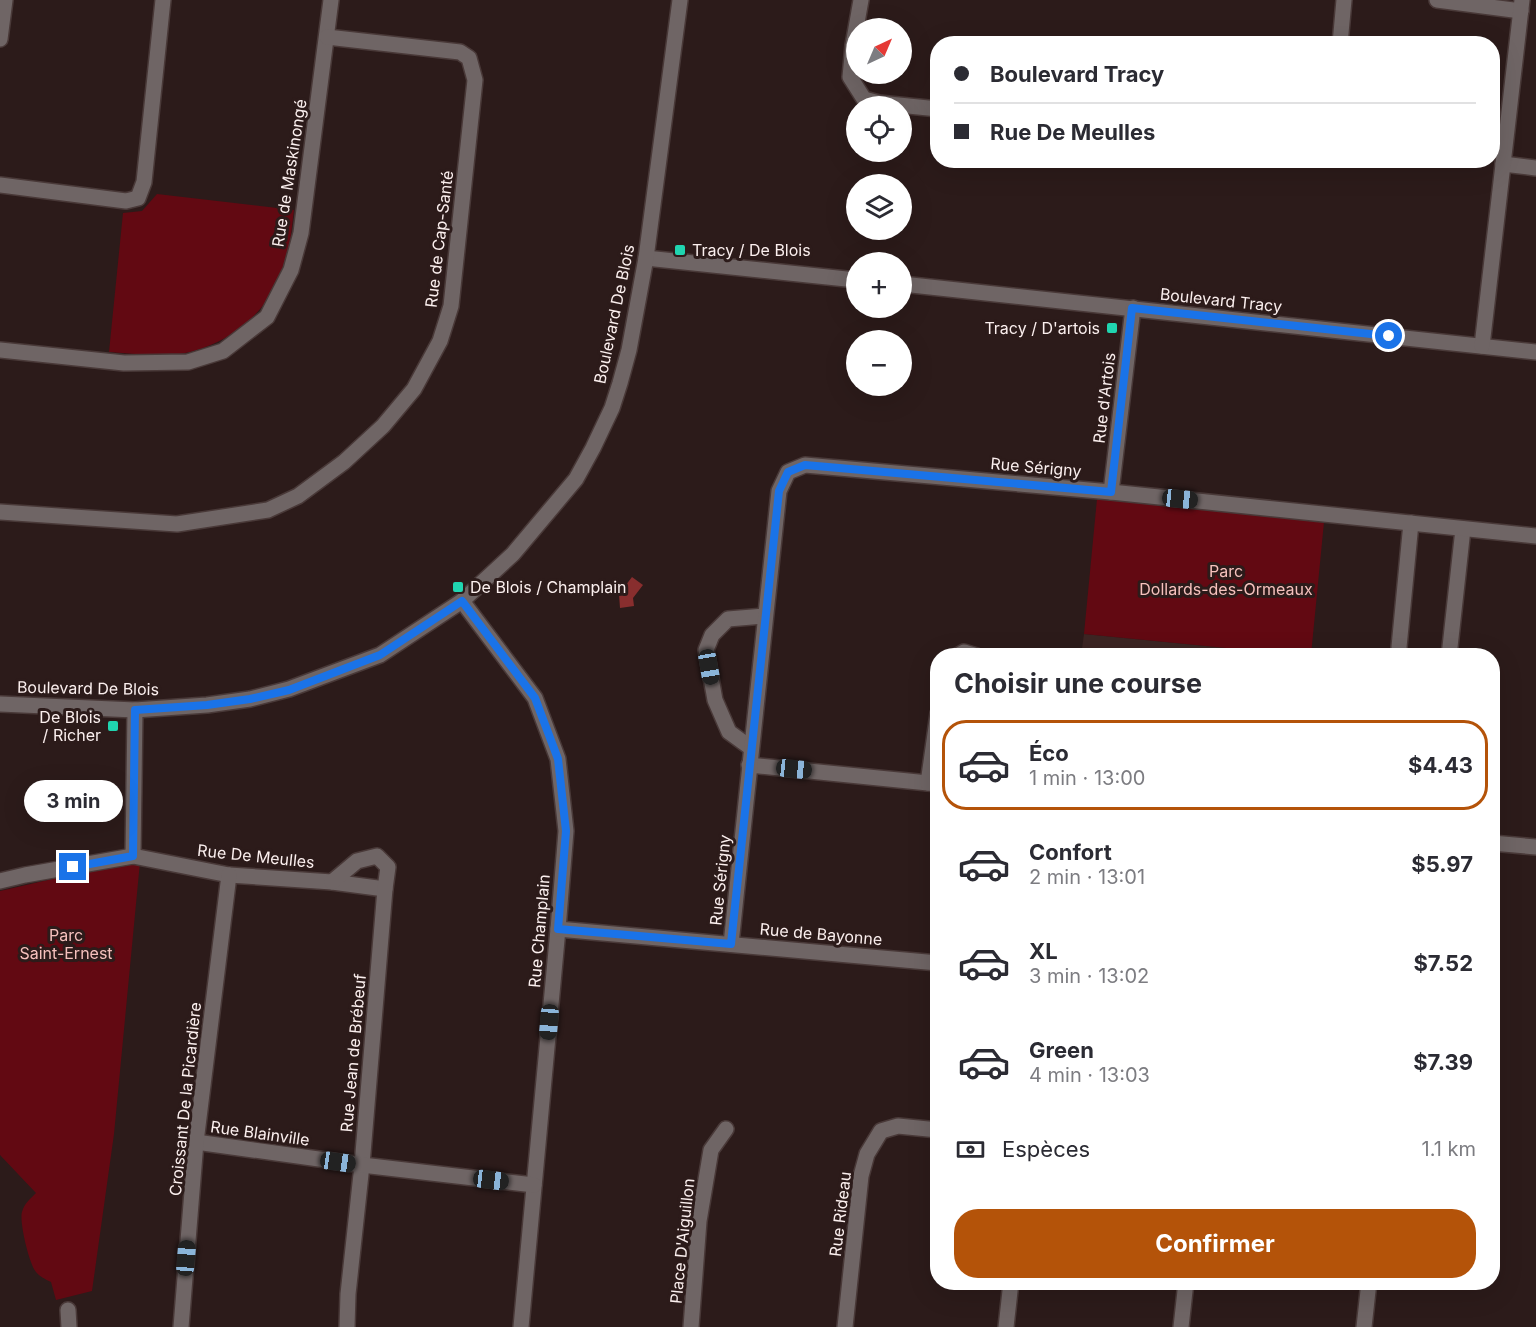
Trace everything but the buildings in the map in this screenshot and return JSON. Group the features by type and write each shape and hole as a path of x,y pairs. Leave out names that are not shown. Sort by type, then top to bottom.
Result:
{"street":[{"path":"0,39 5,0"},
{"path":"0,185 126,201 138,198 144,182 163,0"},
{"name":"Rue de Maskinongé","path":"0,350 124,363 188,362 223,351 267,317 291,270 301,233 331,0"},
{"name":"Boulevard De Blois","path":"0,704 135,710 207,705 250,699 289,690 380,655 462,601 513,554 576,479 612,408 629,350 646,258 680,0"},
{"path":"861,0 849,77 864,99 879,103 930,108"},
{"path":"1341,36 1344,0"},
{"path":"1437,0 1521,6 1482,346"},
{"name":"Rue de Cap-Santé","path":"0,512 177,524 268,510 298,496 344,462 383,426 414,389 440,341 451,306 475,80 469,58 460,52 327,37"},
{"path":"1503,164 1536,168"},
{"path":"646,258 846,279"},
{"name":"Boulevard Tracy","path":"912,285 1536,352"},
{"name":"Rue d'Artois","path":"1111,492 1132,308"},
{"name":"Rue Sérigny","path":"731,944 779,491 788,472 805,465 1111,492 1536,536"},
{"path":"1399,648 1411,523"},
{"path":"1450,648 1464,529"},
{"name":"Rue Champlain","path":"462,601 535,698 558,759 566,831 521,1327"},
{"path":"751,748 729,732 715,700 706,650 712,635 728,619 765,616"},
{"path":"133,856 135,710"},
{"path":"749,765 930,784"},
{"path":"1500,844 1536,848"},
{"name":"Rue De Meulles","path":"0,881 133,856 229,875 332,882 385,889 388,867 377,856 357,861 332,882"},
{"name":"Croissant De la Picardière","path":"181,1327 196,1142 229,875"},
{"name":"Rue Jean de Brébeuf","path":"347,1327 348,1294 362,1166 385,889"},
{"name":"Rue de Bayonne","path":"558,929 930,962"},
{"name":"Rue Rideau","path":"845,1327 861,1176 867,1154 881,1131 898,1126 930,1129"},
{"name":"Place D'Aiguillon","path":"691,1327 699,1221 711,1150 726,1129"},
{"name":"Rue Blainville","path":"196,1142 362,1166 534,1185"},
{"path":"1006,1327 1010,1290"},
{"path":"1181,1327 1185,1290"},
{"path":"1364,1327 1368,1290"},
{"path":"68,1310 69,1327"}],"shaded area":[{"path":"632,577 643,585 633,598 634,606 620,608 619,594"},
{"path":"1084,634 1227,648 1082,648"}],"green space":[{"path":"157,194 294,210 287,256 272,293 246,323 230,335 213,344 173,355 109,352 123,213 142,211"},
{"name":"Parc Dollards-des-Ormeaux","path":"1097,499 1324,522 1312,648 1227,648 1084,634"},
{"name":"Parc Saint-Ernest","path":"140,862 114,1134 92,1291 56,1300 51,1282 39,1275 33,1267 23,1233 22,1212 36,1193 0,1155 0,891"}],"place":[{"name":"Tracy / De Blois","path":"680,250"},
{"name":"Tracy / D'artois","path":"1112,328"},
{"name":"De Blois / Champlain","path":"458,587"},
{"name":"De Blois / Richer","path":"113,726"}],"route":[{"path":"73,867 133,856 135,710 207,705 250,699 289,690 380,655 462,601 535,698 558,759 566,831 558,929 731,944 779,491 788,472 805,465 1111,492 1132,308 1389,336"}]}
